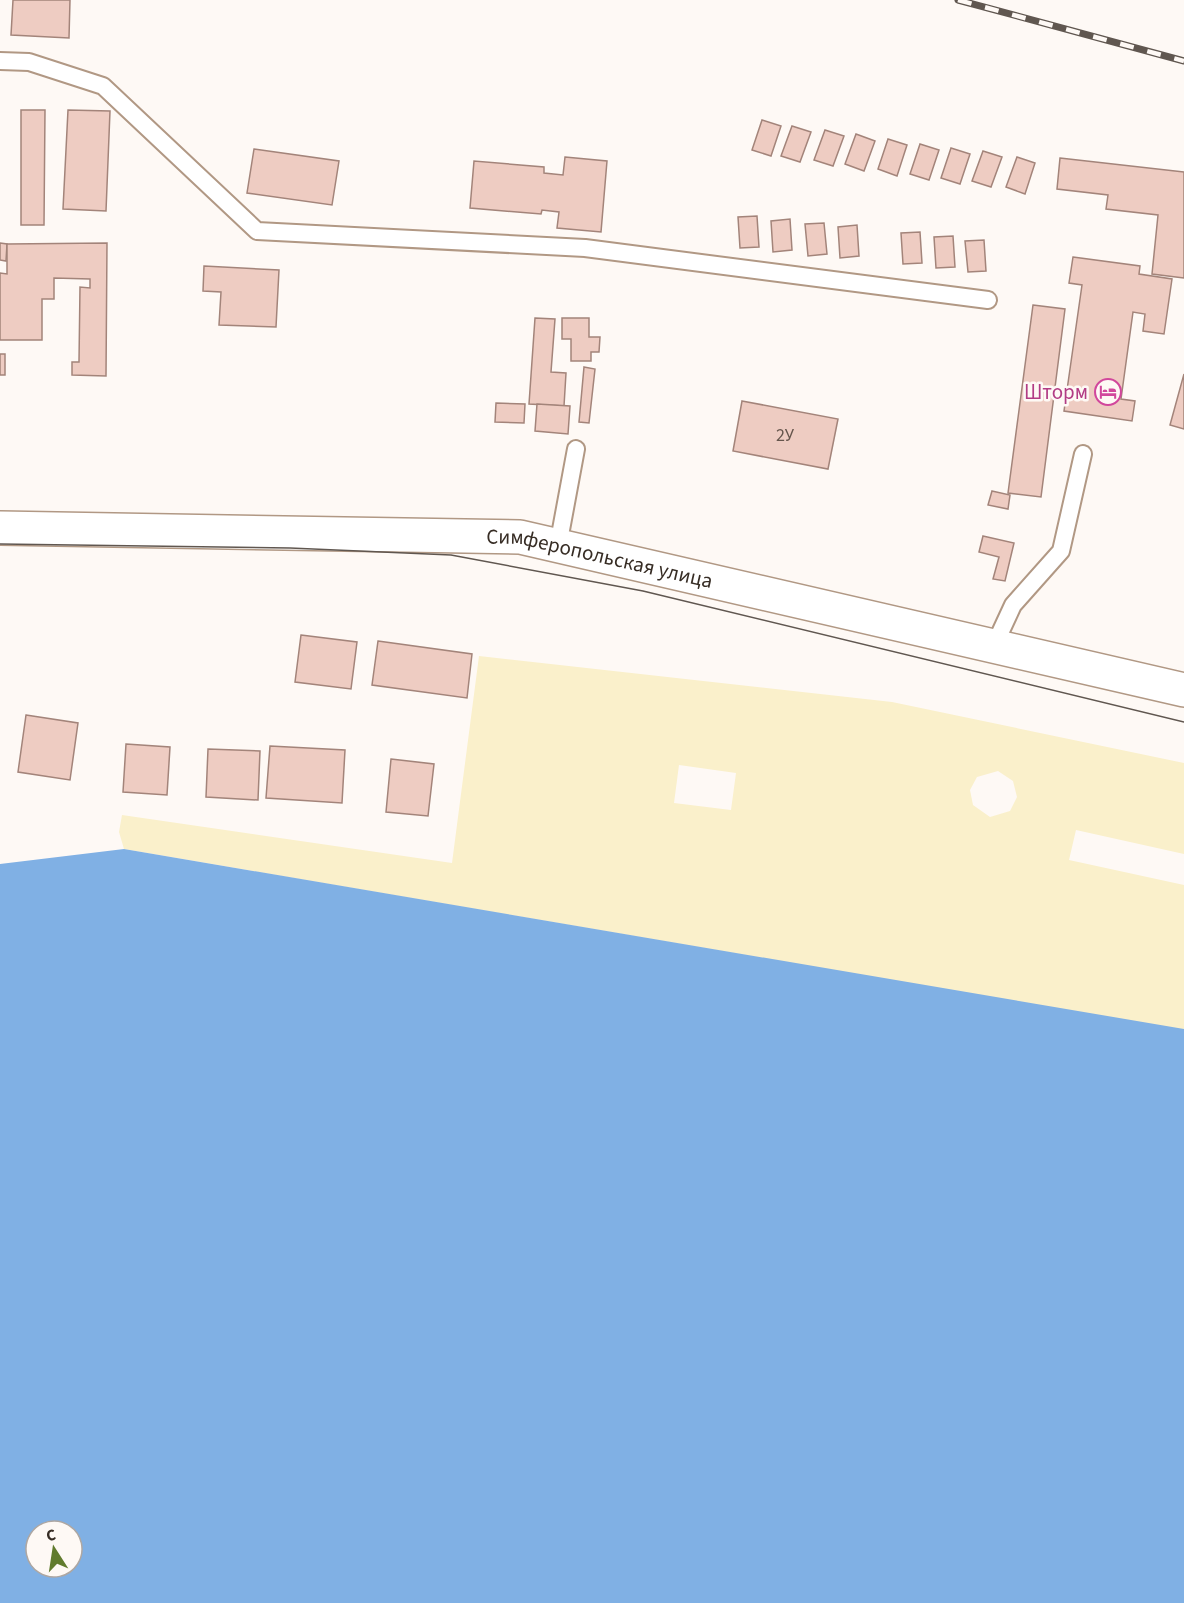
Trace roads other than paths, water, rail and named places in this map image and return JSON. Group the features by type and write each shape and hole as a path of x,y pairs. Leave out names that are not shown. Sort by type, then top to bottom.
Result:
{"street":[{"name":"Симферопольская улица","path":"0,528 520,537 1184,690"}],"lane":[{"path":"0,61 29,62 103,86 257,231 585,248 988,300"},
{"path":"558,546 576,449"},
{"path":"994,646 1013,605 1061,551 1083,454"}],"water":[{"path":"124,849 1184,1029 1184,1603 0,1603 0,864"}],"tram line":[{"path":"0,544 290,548 451,555 643,591 1184,722"}],"railway":[{"path":"958,0 1184,61"}],"place":[{"name":"Шторм","path":"1108,392"}]}
